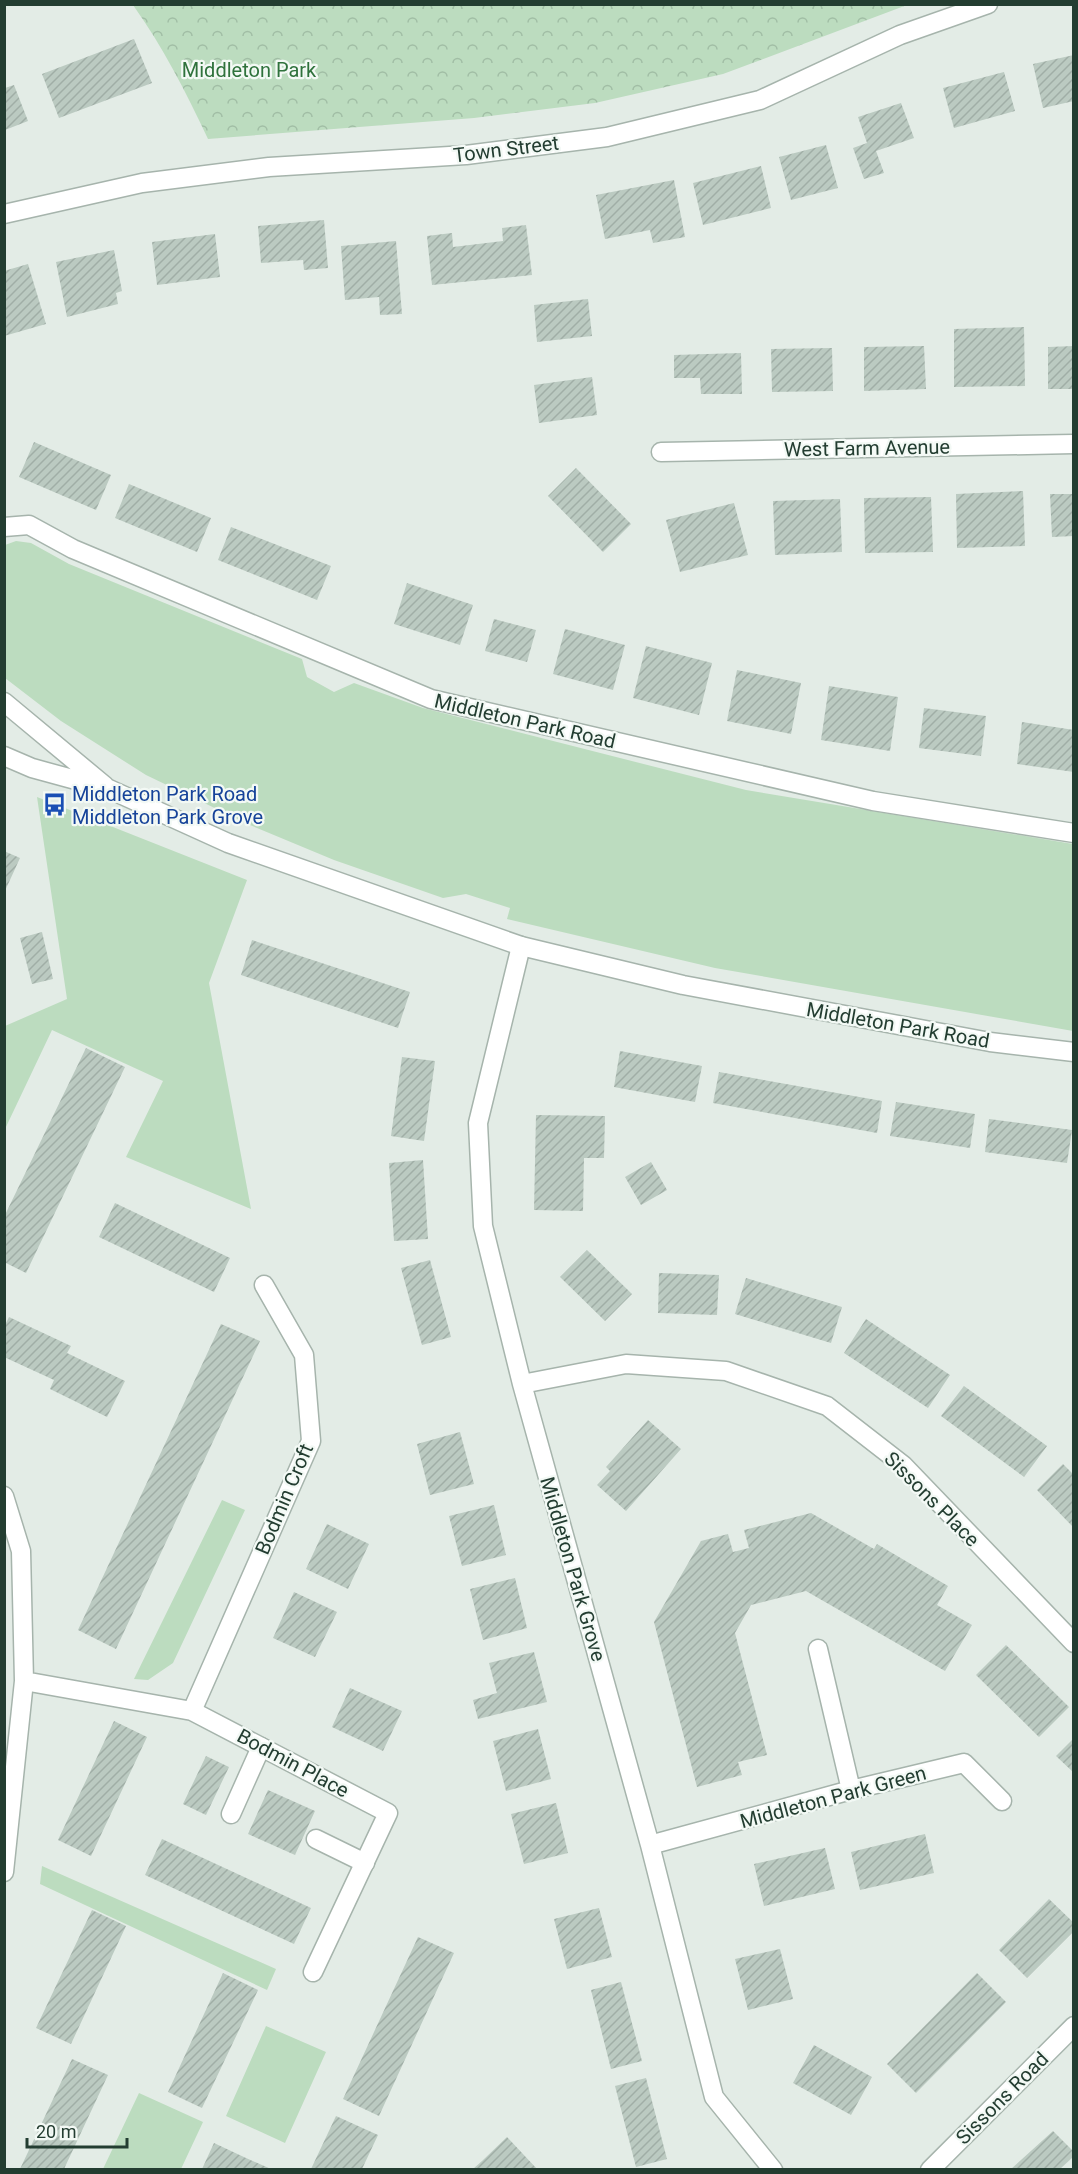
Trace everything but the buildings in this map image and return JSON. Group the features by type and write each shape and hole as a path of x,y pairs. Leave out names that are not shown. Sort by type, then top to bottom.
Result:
{"street":[{"name":"Town Street","path":"4,214 142,183 269,167 466,155 607,137 760,100 900,35 988,4"},
{"name":"West Farm Avenue","path":"660,452 1074,444"},
{"name":"Middleton Park Road","path":"4,527 29,525 73,549 431,699 873,801 1074,833"},
{"name":"Middleton Park Road","path":"4,702 109,789"},
{"name":"Middleton Park Road","path":"4,756 32,768 109,789 228,843 521,946 683,985 990,1042 1074,1052"},
{"name":"Middleton Park Grove","path":"521,946 478,1123 483,1226 522,1384 650,1845 714,2097 773,2169"},
{"name":"Bodmin Croft","path":"192,1711 311,1441 304,1355 264,1285"},
{"name":"Sissons Place","path":"522,1384 626,1364 726,1371 827,1406 903,1465 1074,1643"},
{"path":"4,1496 21,1551 24,1681 4,1872"},
{"path":"818,1649 851,1790"},
{"name":"Bodmin Place","path":"24,1681 192,1711 388,1813 314,1972"},
{"path":"231,1814 261,1747"},
{"name":"Middleton Park Green","path":"650,1845 851,1790 964,1763 1002,1801"},
{"path":"316,1839 365,1863"},
{"name":"Sissons Road","path":"930,2169 1074,2026"}],"green space":[{"name":"Middleton Park","path":"133,5 907,5 723,74 595,103 474,118 208,139 174,70"},
{"path":"16,541 31,543 69,564 302,659 307,677 334,692 354,683 423,708 746,790 1073,844 1073,1031 715,968 507,919 510,908 466,894 443,898 334,860 250,825 146,775 61,721 5,678 5,545"},
{"path":"37,797 247,880 209,983 251,1209 126,1157 163,1081 52,1030 5,1129 5,1026 67,999"},
{"path":"222,1500 245,1510 173,1663 148,1680 134,1679"},
{"path":"42,1866 276,1969 267,1990 40,1884"},
{"path":"266,2026 326,2052 285,2143 226,2116"},
{"path":"139,2093 203,2122 181,2169 103,2169"}],"place":[{"name":"Middleton Park Road Middleton Park Grove","path":"54,805"}]}
